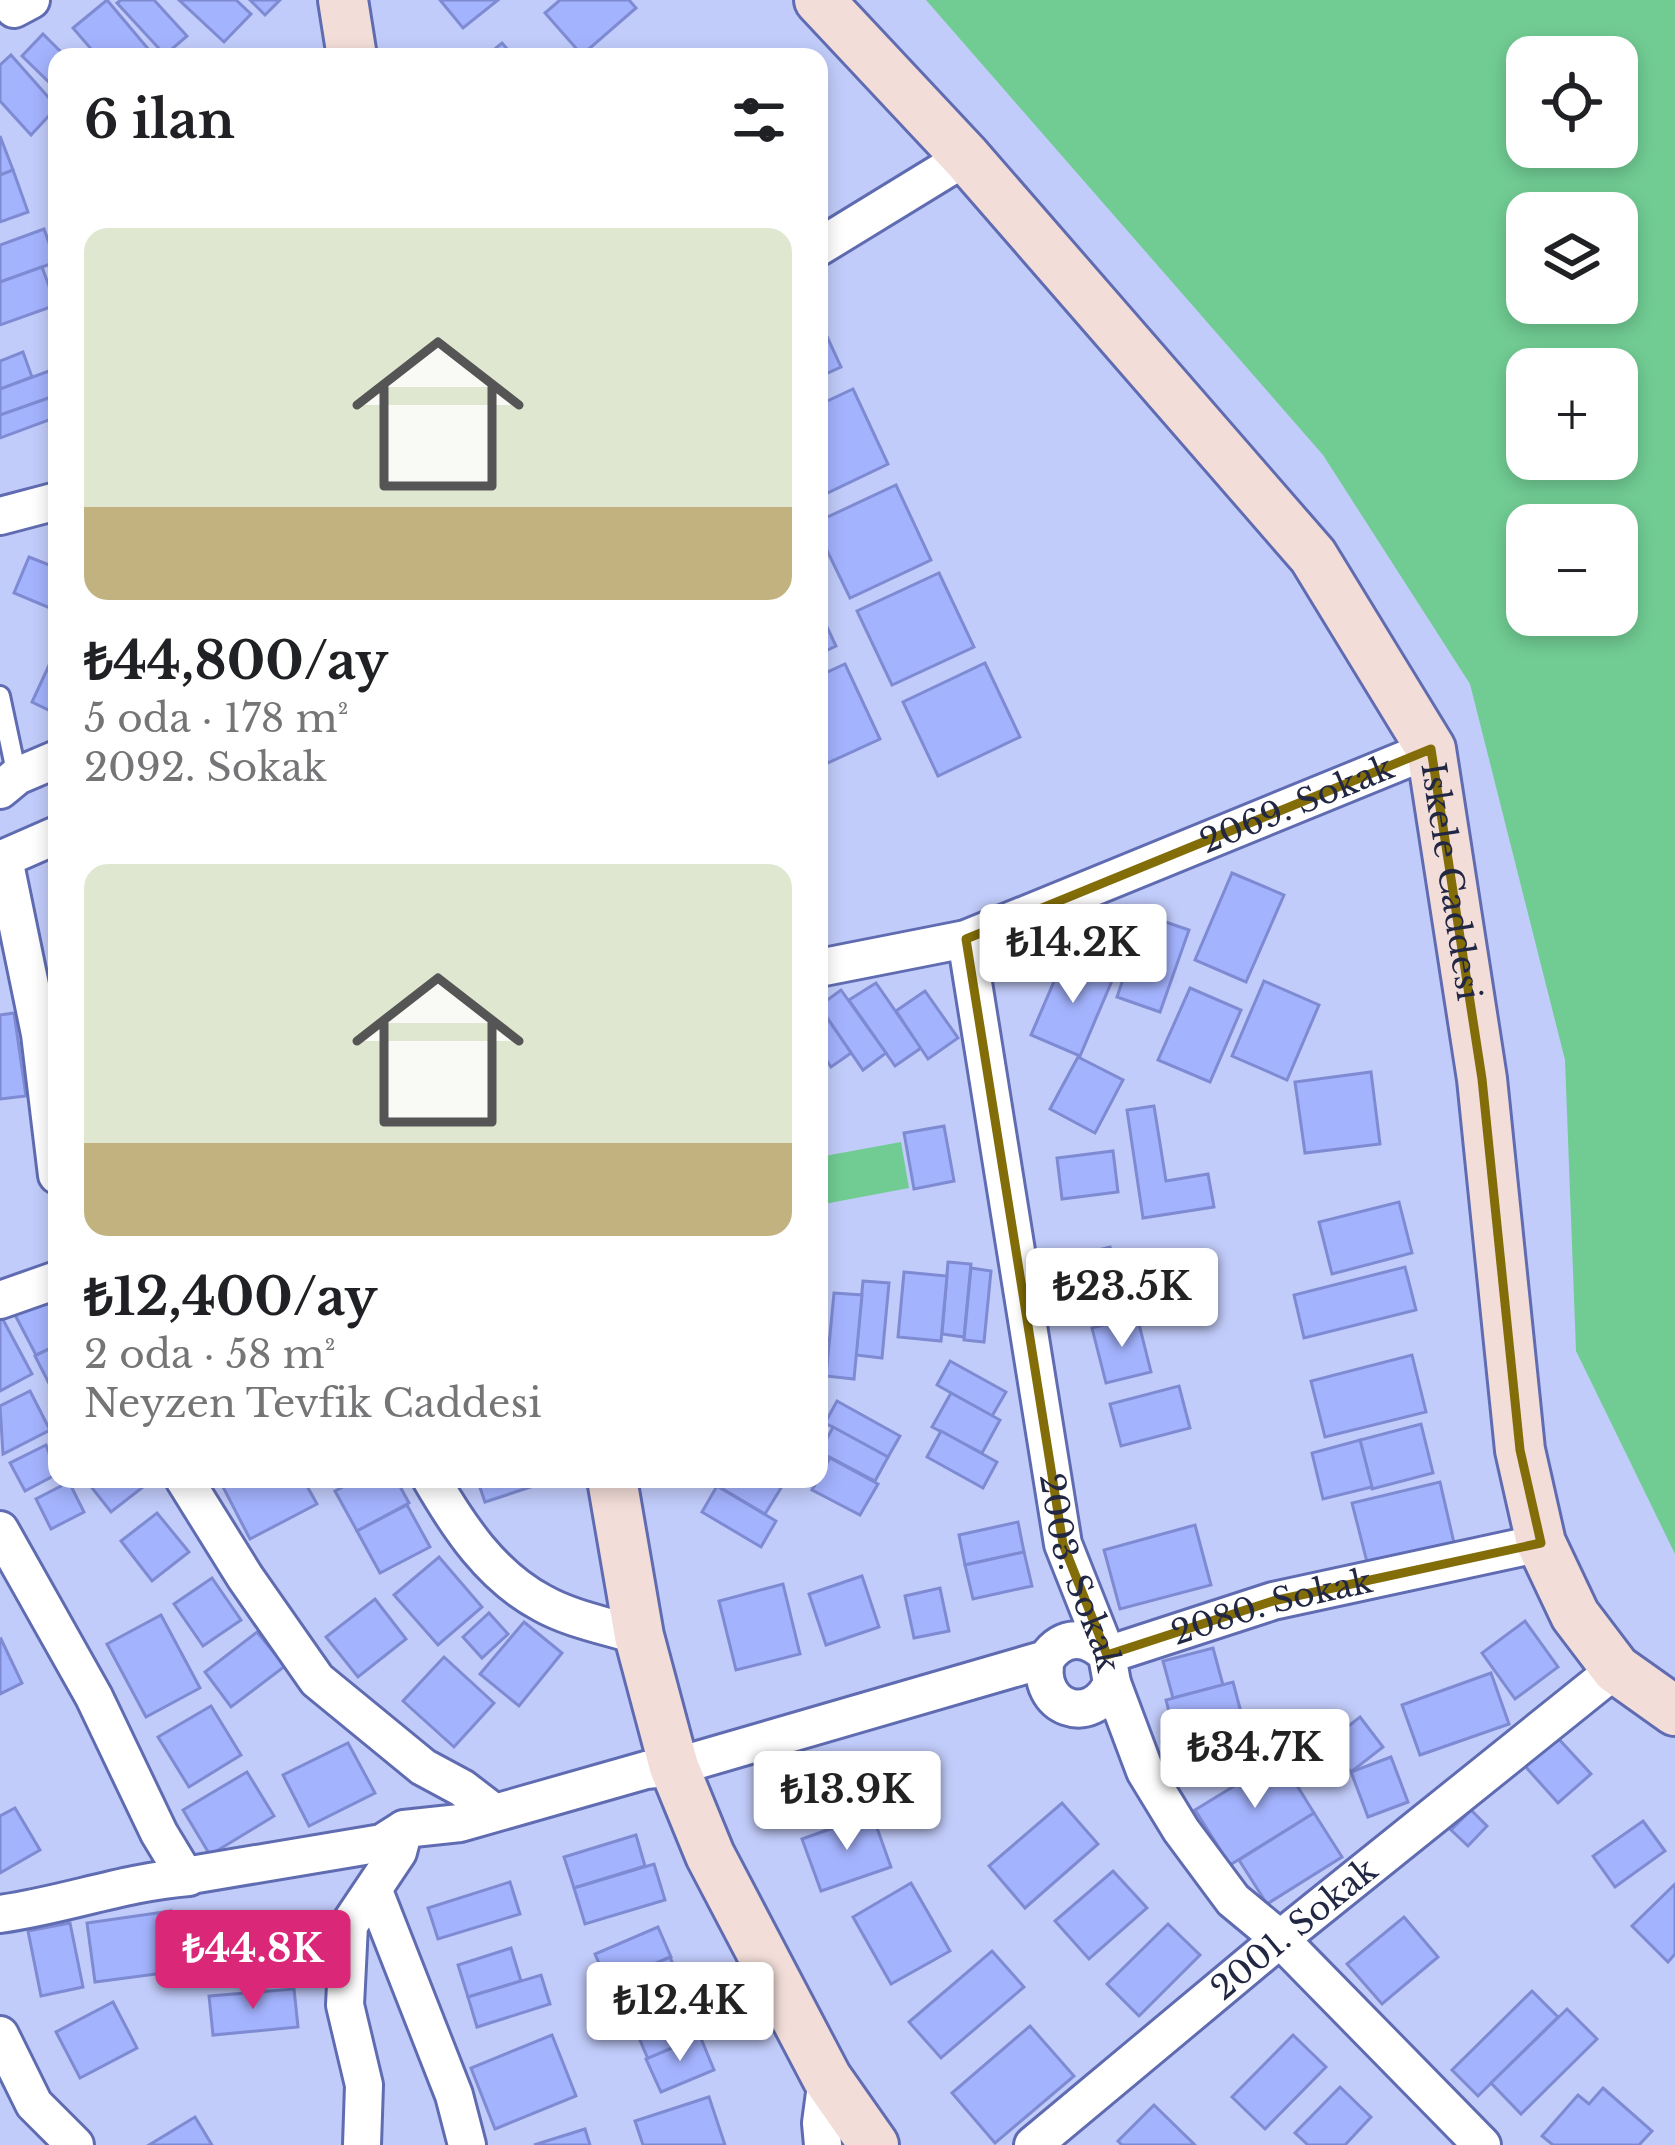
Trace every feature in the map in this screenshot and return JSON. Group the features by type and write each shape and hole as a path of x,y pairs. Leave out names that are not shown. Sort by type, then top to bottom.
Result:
{"street":[{"path":"343,0 351,48"},
{"name":"Iskele Caddesi","path":"819,0 966,157 1313,556 1431,749 1482,1079 1520,1450 1540,1543 1575,1615 1616,1669 1675,1712"},
{"path":"828,241 966,157"},
{"path":"0,516 48,503"},
{"name":"2069. Sokak","path":"828,966 966,939 1431,749"},
{"path":"9,783 48,764"},
{"path":"48,840 2,859 40,1034 48,1100"},
{"name":"2003. Sokak","path":"966,939 1063,1544 1145,1771 1233,1900 1280,1939 1482,2145"},
{"path":"0,1300 48,1283"},
{"path":"190,1488 317,1680 423,1767 493,1811"},
{"path":"436,1488 488,1562 542,1604 639,1636"},
{"path":"614,1488 639,1636 674,1767 710,1855 827,2078 874,2145"},
{"path":"0,1530 94,1697 159,1833 185,1876"},
{"name":"2080. Sokak","path":"185,1876 382,1843 404,1829 460,1822 646,1770 674,1767 1046,1659 1073,1639 1096,1643 1110,1669 1273,1601 1540,1543"},
{"path":"1046,1659 1044,1682 1049,1693 1078,1709 1100,1702 1110,1669"},
{"name":"2001. Sokak","path":"1033,2145 1616,1669"},
{"path":"362,2145 364,2086 345,2005 349,1925 398,1852 404,1829"},
{"name":"2080. Sokak","path":"0,1914 80,1900 135,1881 189,1877 185,1876"},
{"path":"374,1891 454,2095 467,2145"},
{"path":"0,2035 34,2104 75,2145"},
{"path":"823,2145 827,2078"}],"lane":[{"path":"0,696 9,783"}],"highlighted area":[{"path":"1431,749 1482,1079 1520,1450 1541,1543 1273,1601 1107,1655 1063,1544 966,939"}],"shaded area":[{"path":"926,0 1675,0 1675,1554 1576,1351 1565,1060 1470,684 1323,455"},
{"path":"901,1142 909,1188 828,1203 828,1155"}],"building":[{"path":"107,0 147,48 90,48 73,28"},
{"path":"154,0 187,36 173,48 159,48 117,3"},
{"path":"179,0 236,0 251,14 224,42"},
{"path":"250,0 280,0 265,15"},
{"path":"440,0 498,0 463,28"},
{"path":"560,0 629,0 636,8 590,48 576,48 545,13"},
{"path":"43,34 57,48 48,48 48,81 22,56"},
{"path":"11,55 48,97 48,117 31,135 0,101 0,65"},
{"path":"0,136 13,170 0,175"},
{"path":"13,170 28,212 0,222 0,175"},
{"path":"44,229 48,265 0,282 0,245"},
{"path":"42,267 48,308 0,325 0,282"},
{"path":"828,339 841,367 828,373"},
{"path":"23,352 32,377 0,389 0,361"},
{"path":"48,371 48,398 0,415 0,389"},
{"path":"853,389 888,464 828,493 828,401"},
{"path":"48,398 48,420 0,438 0,415"},
{"path":"896,485 931,560 850,598 828,553 828,517"},
{"path":"29,557 48,564 48,607 14,593"},
{"path":"939,573 974,647 892,685 857,611"},
{"path":"985,663 1020,737 938,776 903,702"},
{"path":"845,664 880,739 828,763 828,672"},
{"path":"48,667 48,710 32,702"},
{"path":"1232,873 1284,895 1246,982 1195,960"},
{"path":"1145,915 1189,930 1160,1012 1117,997"},
{"path":"1065,956 1114,976 1080,1056 1031,1035"},
{"path":"1264,981 1319,1005 1287,1080 1232,1056"},
{"path":"876,983 921,1048 895,1066 849,1000"},
{"path":"1190,988 1241,1010 1210,1082 1158,1060"},
{"path":"841,990 886,1053 863,1070 828,1019 828,999"},
{"path":"925,991 958,1038 928,1059 896,1011"},
{"path":"14,1013 26,1096 0,1099 0,1015"},
{"path":"828,1019 851,1053 831,1067 828,1062"},
{"path":"1078,1057 1123,1080 1095,1133 1050,1109"},
{"path":"1371,1072 1380,1144 1305,1153 1295,1082"},
{"path":"1154,1106 1166,1181 1208,1174 1214,1207 1143,1218 1127,1110"},
{"path":"944,1126 954,1181 914,1189 904,1133"},
{"path":"1113,1151 1118,1192 1062,1199 1057,1158"},
{"path":"1399,1202 1412,1253 1332,1274 1319,1222"},
{"path":"1110,1247 1125,1303 1065,1318 1051,1262"},
{"path":"948,1262 971,1264 964,1337 942,1334"},
{"path":"1405,1267 1416,1310 1304,1338 1294,1295"},
{"path":"971,1268 991,1271 984,1342 964,1340"},
{"path":"904,1272 947,1276 941,1341 898,1337"},
{"path":"863,1281 889,1283 882,1358 856,1355"},
{"path":"834,1293 862,1295 854,1379 828,1376"},
{"path":"48,1299 48,1349 36,1355 13,1311"},
{"path":"1137,1316 1151,1372 1106,1383 1092,1328"},
{"path":"0,1317 32,1374 0,1391"},
{"path":"48,1350 48,1381 35,1356"},
{"path":"1412,1355 1426,1412 1325,1437 1311,1381"},
{"path":"950,1361 1006,1392 992,1416 937,1385"},
{"path":"1179,1386 1190,1428 1121,1446 1110,1404"},
{"path":"30,1391 48,1431 3,1454 0,1406"},
{"path":"951,1393 1000,1420 982,1453 932,1427"},
{"path":"837,1401 900,1436 888,1457 828,1425"},
{"path":"1421,1424 1433,1473 1372,1489 1360,1440"},
{"path":"833,1427 888,1457 875,1481 828,1456"},
{"path":"941,1431 997,1462 983,1488 927,1457"},
{"path":"1360,1440 1372,1487 1323,1499 1312,1453"},
{"path":"46,1445 48,1479 25,1491 10,1463"},
{"path":"830,1458 878,1484 860,1515 812,1490 828,1488"},
{"path":"1440,1482 1454,1543 1367,1562 1352,1503"},
{"path":"57,1488 72,1488 84,1512 51,1529 36,1499"},
{"path":"92,1488 142,1488 111,1512"},
{"path":"224,1488 308,1488 317,1504 250,1539"},
{"path":"401,1488 409,1503 357,1531 335,1491"},
{"path":"480,1488 528,1488 485,1502"},
{"path":"720,1488 776,1521 761,1547 702,1512"},
{"path":"721,1488 781,1488 765,1514"},
{"path":"407,1505 430,1547 380,1573 357,1531"},
{"path":"157,1513 189,1552 152,1581 121,1541"},
{"path":"1018,1522 1024,1552 965,1565 959,1535"},
{"path":"1195,1525 1211,1585 1120,1609 1104,1550"},
{"path":"1024,1552 1032,1586 973,1599 965,1565"},
{"path":"439,1557 482,1607 438,1645 394,1595"},
{"path":"862,1576 879,1627 826,1645 809,1594"},
{"path":"212,1578 241,1620 203,1646 174,1604"},
{"path":"783,1584 800,1654 736,1670 719,1601"},
{"path":"940,1588 949,1631 914,1638 905,1596"},
{"path":"375,1599 406,1639 358,1677 326,1637"},
{"path":"489,1613 508,1634 482,1658 463,1637"},
{"path":"161,1615 200,1688 146,1717 107,1644"},
{"path":"1525,1621 1558,1667 1515,1699 1482,1653"},
{"path":"524,1622 562,1653 519,1706 480,1674"},
{"path":"257,1632 285,1666 231,1707 205,1672"},
{"path":"0,1640 22,1683 0,1694"},
{"path":"1213,1648 1223,1685 1173,1698 1163,1661"},
{"path":"444,1657 494,1703 454,1747 403,1701"},
{"path":"1491,1673 1509,1724 1420,1755 1402,1705"},
{"path":"1233,1682 1243,1720 1176,1739 1166,1700"},
{"path":"211,1706 241,1755 189,1787 158,1737"},
{"path":"1360,1717 1383,1747 1351,1772 1328,1742"},
{"path":"1229,1724 1238,1757 1171,1775 1162,1742"},
{"path":"1556,1736 1591,1774 1558,1803 1524,1765"},
{"path":"348,1743 375,1793 309,1826 283,1775"},
{"path":"851,1754 860,1793 784,1810 775,1771"},
{"path":"1391,1757 1408,1802 1368,1817 1351,1772"},
{"path":"1280,1758 1314,1813 1230,1865 1195,1810"},
{"path":"247,1772 274,1816 210,1855 183,1810"},
{"path":"1062,1803 1098,1844 1025,1908 989,1866"},
{"path":"15,1808 40,1850 0,1873 0,1816"},
{"path":"1471,1810 1487,1826 1468,1846 1451,1830"},
{"path":"1314,1813 1342,1857 1267,1904 1239,1860"},
{"path":"872,1814 891,1867 821,1891 802,1839"},
{"path":"1643,1821 1665,1851 1615,1887 1593,1856"},
{"path":"636,1835 645,1866 574,1888 564,1857"},
{"path":"654,1864 665,1900 585,1924 574,1888"},
{"path":"1113,1871 1147,1908 1089,1959 1055,1921"},
{"path":"510,1882 520,1914 438,1939 428,1908"},
{"path":"911,1883 950,1951 891,1984 853,1917"},
{"path":"1675,1884 1675,1954 1668,1962 1632,1926"},
{"path":"171,1911 179,1971 95,1982 87,1923"},
{"path":"1404,1917 1438,1957 1382,2004 1347,1964"},
{"path":"225,1918 259,1920 258,1938 291,1940 289,1971 223,1967"},
{"path":"70,1923 83,1987 41,1996 28,1931"},
{"path":"1168,1924 1200,1955 1139,2016 1107,1984"},
{"path":"658,1927 671,1957 608,1984 595,1954"},
{"path":"511,1948 521,1981 468,1997 458,1965"},
{"path":"992,1951 1024,1987 941,2058 909,2022"},
{"path":"670,1957 683,1989 621,2015 608,1984"},
{"path":"541,1975 550,2004 477,2027 468,1997"},
{"path":"294,1989 298,2027 213,2035 209,1996"},
{"path":"1532,1991 1558,2017 1478,2096 1452,2070"},
{"path":"113,2002 137,2048 80,2078 56,2032"},
{"path":"686,2004 700,2036 648,2059 634,2026"},
{"path":"1567,2009 1597,2039 1521,2114 1491,2083"},
{"path":"1030,2026 1074,2076 995,2143 952,2093"},
{"path":"552,2035 576,2096 495,2129 471,2068"},
{"path":"1293,2035 1326,2067 1265,2129 1232,2097"},
{"path":"700,2036 714,2070 661,2092 646,2059"},
{"path":"1340,2087 1371,2117 1345,2145 1308,2145 1295,2133"},
{"path":"1603,2088 1652,2131 1639,2145 1553,2145 1542,2136 1578,2095 1589,2104"},
{"path":"709,2097 725,2145 643,2145 635,2121"},
{"path":"1154,2105 1195,2145 1122,2145 1118,2141"},
{"path":"195,2117 212,2145 149,2145"},
{"path":"585,2129 590,2145 534,2145"}]}
